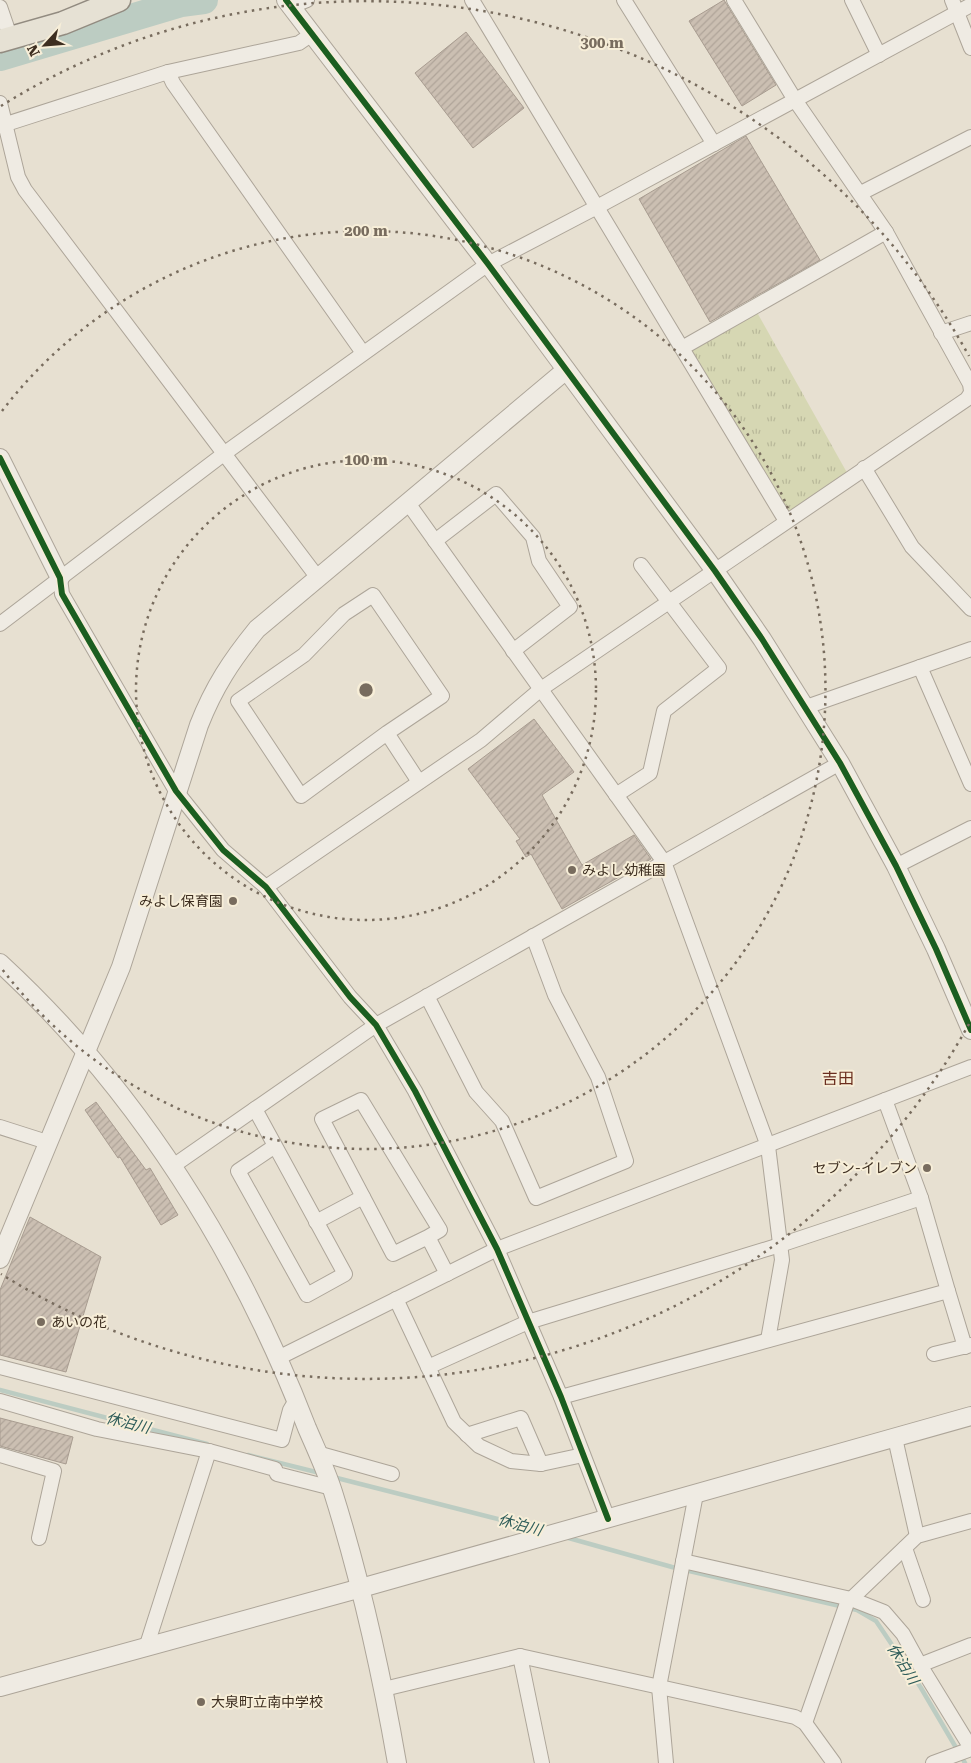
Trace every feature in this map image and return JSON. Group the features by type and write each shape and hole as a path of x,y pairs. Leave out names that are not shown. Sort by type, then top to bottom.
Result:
{"main road":[{"path":"5,40 63,23 119,0"}],"street":[{"path":"472,0 786,521"},
{"path":"624,0 714,144"},
{"path":"266,887 481,740 541,689 966,398 971,392 970,384 886,232 861,193 795,100 734,0"},
{"path":"852,0 878,55"},
{"path":"295,2 312,34 488,264 714,571 806,706 840,763 896,866 936,949 971,1030"},
{"path":"0,624 225,453 488,264 597,208 878,55 955,6 971,5"},
{"path":"955,6 971,48"},
{"path":"0,7 5,40"},
{"path":"3,125 168,72 299,43 312,34"},
{"path":"168,72 178,91 363,352"},
{"path":"0,103 3,125 18,176 25,190 318,578"},
{"path":"861,193 971,137"},
{"path":"682,348 886,232"},
{"path":"942,333 971,323"},
{"path":"0,1259 47,1142 87,1051 137,920 176,791 212,693 232,659 257,629 566,370"},
{"path":"0,458 60,578 62,594 176,791 223,850 266,887 350,997 376,1025 415,1091 498,1249 561,1397 608,1519"},
{"path":"864,468 912,547 971,609"},
{"path":"435,541 496,494 533,537 539,561 570,607 514,651"},
{"path":"408,503 664,862 768,1146 782,1260 768,1340"},
{"path":"616,795 650,773 664,711 719,668 641,564"},
{"path":"373,595 442,696 387,733 301,796 238,701 304,655 344,614 373,595"},
{"path":"806,706 971,649"},
{"path":"920,667 971,784"},
{"path":"387,733 419,782"},
{"path":"173,1166 376,1025 840,763"},
{"path":"896,866 971,828"},
{"path":"427,996 476,1092 502,1121 536,1198 626,1161 598,1077 556,995 533,936"},
{"path":"0,963 30,991 87,1051 173,1166 226,1252 280,1357 330,1484 361,1588 384,1689 397,1763"},
{"path":"280,1357 498,1249 971,1067"},
{"path":"361,1100 440,1230 428,1236 393,1254 322,1119 361,1100"},
{"path":"885,1100 921,1198 948,1291 968,1346 934,1354"},
{"path":"255,1109 275,1146 316,1222 344,1274 307,1295 238,1171 275,1146"},
{"path":"0,1127 47,1142"},
{"path":"316,1222 363,1197"},
{"path":"428,1366 528,1322 780,1245 921,1198"},
{"path":"428,1236 447,1274"},
{"path":"561,1397 948,1291"},
{"path":"396,1299 454,1422 479,1446 511,1461 541,1464 583,1455"},
{"path":"0,1367 282,1440 290,1410 296,1400"},
{"path":"0,1401 97,1429 210,1452 276,1469 277,1474 330,1484"},
{"path":"0,1687 361,1588 971,1416"},
{"path":"467,1435 521,1418 541,1464"},
{"path":"894,1438 917,1536"},
{"path":"146,1648 210,1452"},
{"path":"0,1455 54,1471 39,1538"},
{"path":"319,1457 392,1474"},
{"path":"666,1763 659,1687 696,1494"},
{"path":"805,1724 849,1601 917,1536 971,1521"},
{"path":"904,1548 923,1600"},
{"path":"684,1561 849,1601 884,1612 903,1634 970,1749 943,1760"},
{"path":"920,1665 971,1645"},
{"path":"384,1689 520,1656 795,1717 805,1724 834,1763"},
{"path":"520,1656 542,1763"}],"green space":[{"path":"754,307 850,478 786,521 682,348"}],"building":[{"path":"724,0 776,85 742,106 689,21"},
{"path":"466,32 524,108 473,148 415,73"},
{"path":"746,136 820,260 710,322 639,199"},
{"path":"534,719 574,772 542,795 582,865 634,835 651,859 562,909 531,854 526,857 516,841 520,839 468,769"},
{"path":"96,1102 146,1170 150,1168 178,1215 161,1225 120,1157 118,1158 85,1110"},
{"name":"あいの花","path":"30,1217 101,1257 66,1372 0,1355 0,1290"},
{"path":"0,1418 73,1437 66,1464 0,1446"}],"waterway":[{"path":"0,57 181,3 204,0"},
{"name":"休泊川","path":"0,1390 207,1444"},
{"name":"休泊川","path":"248,1455 320,1473"},
{"name":"休泊川","path":"333,1477 541,1530"},
{"name":"休泊川","path":"565,1537 672,1567 857,1610 876,1621 921,1688 965,1763"}],"cycle path":[{"path":"286,0 488,264 715,571 762,639 840,763 896,866 936,949 971,1030"},
{"path":"0,458 60,578 62,594 176,791 223,850 266,887 350,997 376,1025 415,1091 497,1249 561,1397 608,1519"}],"place":[{"name":"みよし幼稚園","path":"572,870"},
{"name":"みよし保育園","path":"233,901"},
{"name":"セブン-イレブン","path":"927,1168"},
{"name":"あいの花","path":"41,1322"},
{"name":"大泉町立南中学校","path":"201,1702"}],"district":[{"name":"吉田","path":"838,1078"}]}
